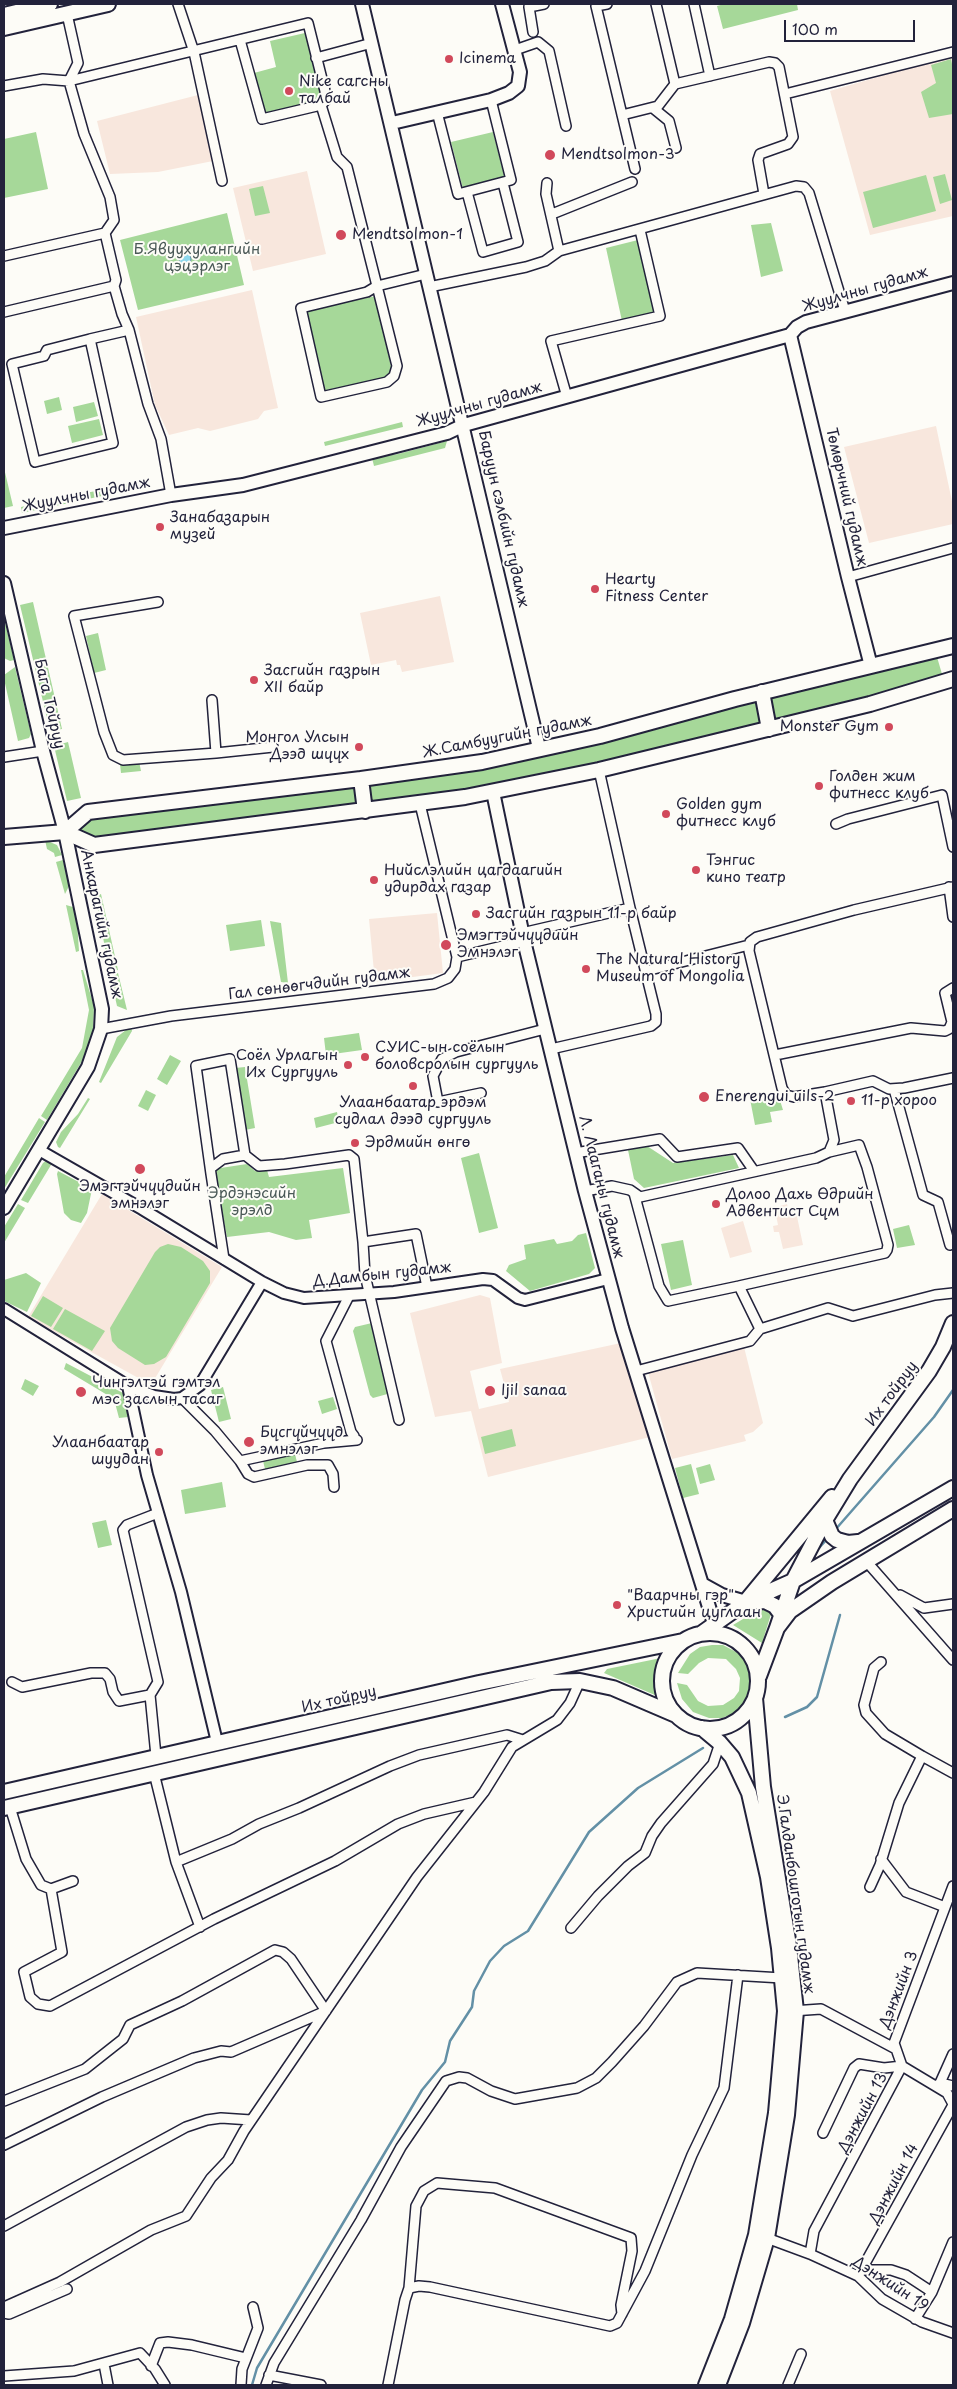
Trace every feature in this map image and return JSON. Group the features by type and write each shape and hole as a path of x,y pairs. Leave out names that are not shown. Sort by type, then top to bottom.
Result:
{"main road":[{"path":"4,15 50,4"},
{"path":"4,28 108,4"},
{"path":"362,4 392,123 491,100 509,93 518,86 520,72 502,4"},
{"name":"Баруун сэлбийн гудамж","path":"392,123 429,287 464,425 539,748"},
{"name":"Жуулчны гудамж","path":"4,528 171,495 243,485 447,433 464,425 790,335 806,322 953,283"},
{"name":"Төмөрчний гудамж","path":"790,335 871,666"},
{"name":"Бага Тойруу","path":"4,583 7,606 65,832"},
{"name":"Ж.Самбуугийн гудамж","path":"65,832 88,812 460,766 600,736 762,692 953,646"},
{"path":"4,837 65,832 94,845 420,804 493,792 599,770 769,729 870,704 953,679"},
{"path":"762,692 769,729"},
{"path":"360,779 364,811"},
{"name":"Л. Лааганы гудамж","path":"493,792 523,937 584,1191 673,1498 714,1623"},
{"name":"Анкарагийн гудамж","path":"4,1208 88,1067 101,1029 102,1009 65,832"},
{"name":"Их тойруу","path":"702,1633 746,1602 793,1581 825,1520 850,1479 929,1371 943,1347 953,1323"},
{"name":"Их тойруу","path":"746,1602 825,1504 850,1479"},
{"path":"758,1676 754,1661 746,1648 726,1636 702,1633 683,1641 672,1650 665,1662 662,1676 665,1697 676,1715 688,1724 702,1728 718,1728 734,1723 750,1708 756,1698 758,1676 793,1581 953,1488"},
{"path":"779,1621 797,1605 953,1509"},
{"path":"825,1520 832,1536 837,1540 848,1543 859,1542"},
{"path":"702,1584 722,1595 746,1602 765,1602 775,1606 779,1621"},
{"name":"Их тойруу","path":"4,1792 217,1742 299,1726 479,1683 683,1641"},
{"name":"Их тойруу","path":"7,1808 543,1684 580,1681 613,1688 676,1715"},
{"name":"Э.Галданбошготын гудамж","path":"718,2385 742,2323 762,2236 776,2114 791,2011 790,1946 763,1787 756,1698"},
{"name":"Э.Галданбошготын гудамж","path":"702,1728 720,1742 732,1757 749,1793 768,1877 782,1978 791,2011"},
{"name":"Э.Галданбошготын гудамж","path":"706,2385 762,2236"}],"street":[{"path":"178,4 194,52 222,181"},
{"path":"533,32 529,8 544,4"},
{"path":"607,4 596,6 635,169"},
{"path":"656,4 675,84"},
{"path":"694,4 710,76"},
{"path":"4,256 105,233 114,220 110,197 84,134 69,81 78,63 67,14"},
{"path":"4,86 43,79 69,81 194,52 240,40 308,24 327,100 321,105 262,119 240,40"},
{"path":"515,50 538,42 549,51 566,126"},
{"path":"316,58 372,43"},
{"path":"785,94 953,52"},
{"path":"622,115 653,108 663,101 675,84 772,62 779,67 793,138 788,144 760,154 758,160 764,194"},
{"path":"437,112 458,194 467,192 511,180 491,100"},
{"path":"321,105 337,157 347,167 377,286 396,366 394,376 387,382 321,396 301,308 367,292 377,286 426,274"},
{"path":"653,108 669,121 676,148"},
{"path":"552,214 632,182"},
{"path":"467,192 483,252 518,242 503,183"},
{"path":"547,183 546,194 559,251"},
{"path":"429,287 526,267 545,261 559,251 796,186 804,187 809,193 845,311"},
{"path":"567,396 551,340 660,316 640,230"},
{"path":"105,233 116,280 114,286 129,330 148,404 161,439 171,495"},
{"path":"4,312 114,286"},
{"path":"90,339 113,443 35,462 12,364 44,356 47,350 90,339 129,330"},
{"path":"848,577 953,548"},
{"path":"158,602 74,616 104,732 113,755 123,760 216,753 273,746"},
{"path":"212,700 216,753"},
{"path":"4,757 43,751"},
{"path":"551,1050 654,1024 656,1014 599,770"},
{"path":"836,824 848,818 942,796 953,847"},
{"path":"420,804 457,958 523,937 630,908"},
{"path":"646,971 749,945 753,939 767,934 854,910 951,887 953,917"},
{"path":"749,945 782,1088 786,1095 794,1097 873,1081 889,1090 953,1078"},
{"name":"Гал сөнөөгчдийн гудамж","path":"101,1029 171,1016 434,984 448,978 455,969 457,958"},
{"path":"775,1055 911,1028 945,1031 949,1029 952,1022 945,993 953,988"},
{"path":"481,1093 438,1102 433,1076 442,1059 456,1052 545,1029"},
{"path":"224,1259 196,1066 230,1059 245,1155 259,1166 349,1155 354,1159 366,1275 399,1420"},
{"path":"894,1089 923,1195 938,1202 950,1245"},
{"path":"825,1092 834,1140 829,1152"},
{"path":"575,1153 660,1139 677,1157 738,1148 754,1172"},
{"path":"584,1191 612,1186 626,1189 634,1193 640,1197 754,1172 859,1146 870,1176 888,1245 887,1250 885,1253 668,1301 659,1286 634,1193"},
{"name":"Д.Дамбын гудамж","path":"39,1150 262,1282 284,1293 304,1298 349,1296 493,1280 518,1298 525,1300 608,1279"},
{"path":"211,1168 223,1158 245,1155"},
{"path":"363,1242 416,1234 427,1287"},
{"path":"4,1309 128,1386 154,1396 182,1398 200,1385 262,1282"},
{"path":"739,1286 760,1329"},
{"path":"636,1371 750,1342 760,1329 828,1308 853,1316 935,1295 953,1293"},
{"path":"240,1461 355,1438 351,1432 326,1341 349,1296"},
{"path":"128,1386 147,1475 181,1592 217,1742"},
{"path":"182,1398 215,1431 240,1461 248,1474 254,1477 307,1465 328,1464 334,1474 334,1487"},
{"path":"156,1756 150,1695 158,1682 123,1530 127,1525 158,1512"},
{"path":"866,1561 953,1660"},
{"path":"893,1591 924,1608 953,1604"},
{"path":"882,1662 874,1668 864,1705 866,1713 885,1734 953,1773"},
{"path":"12,1682 22,1687 91,1673 105,1673 110,1678 113,1692 119,1701 150,1695"},
{"path":"4,2307 60,2282 151,2230 186,2216 211,2178 228,2160 251,2120 417,1877 476,1802 512,1747 544,1730 557,1720 570,1703 580,1681"},
{"path":"176,1862 232,1839 258,1824 300,1808 390,1766 419,1755 508,1735 523,1740"},
{"path":"571,1928 598,1896 645,1852 661,1822 712,1764 720,1742"},
{"path":"870,1887 899,1803 922,1756"},
{"path":"154,1773 176,1862 200,1927"},
{"path":"51,1889 62,1952 24,1972 30,1996 38,2004 50,2006 200,1927 334,1861 398,1824 424,1814 476,1802"},
{"path":"7,1808 26,1859 41,1885 51,1889 73,1881"},
{"path":"881,1859 906,1892 945,1906"},
{"name":"Дэнжийн 3","path":"902,2066 894,2048 894,2043 953,1886"},
{"path":"4,2101 85,2068 123,2039 130,2025 182,2001 275,1950 283,1952 291,1959 326,2011"},
{"path":"266,2385 274,2363 361,2220 401,2147 446,2081 459,2077 467,2078 491,2091 515,2099 578,2088 596,2078 612,2062 644,2026 677,1982 697,1973 782,1978"},
{"path":"409,2288 419,2286 430,2287 610,2326 617,2323 645,2271 692,2156 724,2088 738,1975"},
{"path":"791,2011 821,2009 894,2048"},
{"path":"4,2145 102,2097 194,2058 221,2051 231,2052 326,2011"},
{"path":"938,2085 953,2054"},
{"name":"Дэнжийн 13","path":"823,2133 854,2068 859,2064 884,2068 902,2066"},
{"path":"902,2066 938,2085 953,2104"},
{"name":"Дэнжийн 13","path":"810,2254 814,2231 902,2066"},
{"path":"938,2085 953,2086"},
{"name":"Дэнжийн 14","path":"860,2273 953,2104"},
{"path":"4,2226 186,2128 207,2120 230,2118 251,2120"},
{"path":"388,2385 409,2288 416,2206 424,2191 437,2182 496,2188 631,2238 632,2251 621,2305 622,2314"},
{"name":"Дэнжийн 19","path":"762,2236 860,2273 882,2299 915,2319 953,2333"},
{"path":"915,2319 932,2292 953,2242"},
{"path":"860,2273 891,2270 906,2275 932,2292"},
{"path":"4,2313 9,2314 67,2289"},
{"path":"241,2385 242,2370 258,2328 253,2307"},
{"path":"151,2366 160,2343 168,2342 192,2345 246,2358"},
{"path":"4,2376 74,2371 140,2353 147,2358 165,2385"},
{"path":"788,2385 801,2354"},
{"path":"104,2364 108,2385"},
{"path":"270,2375 321,2385"}],"shaded area":[{"path":"953,55 953,216 870,235 830,91"},
{"path":"198,95 213,161 158,172 110,174 97,121"},
{"path":"307,171 326,254 253,271 233,188"},
{"path":"252,290 278,408 264,411 258,419 210,431 198,428 169,435 155,405 136,317"},
{"path":"936,426 953,506 953,524 869,543 844,447"},
{"path":"440,596 454,662 402,672 396,660 371,665 360,613"},
{"path":"437,913 443,973 375,982 369,919"},
{"path":"102,1194 222,1267 151,1385 28,1317"},
{"path":"787,1204 788,1208 795,1207 803,1245 783,1249 779,1232 774,1232 773,1226 778,1225 775,1210"},
{"path":"743,1221 752,1252 730,1258 721,1228"},
{"path":"480,1295 490,1298 502,1363 470,1371 479,1409 509,1402 500,1369 621,1343 650,1437 488,1477 471,1411 435,1417 410,1313"},
{"path":"744,1347 763,1423 753,1432 744,1435 746,1441 672,1459 648,1372"}],"green space":[{"path":"724,4 797,4 798,10 723,29 717,6"},
{"path":"305,33 322,100 265,115 254,73 276,67 270,41"},
{"path":"951,59 953,69 953,114 929,118 921,92 936,83 931,65"},
{"path":"36,132 48,189 4,198 4,139"},
{"path":"493,132 505,179 463,189 451,142"},
{"path":"945,174 952,200 940,204 933,177"},
{"path":"926,175 936,211 873,228 863,192"},
{"path":"263,186 270,213 255,216 249,189"},
{"name":"Б.Явуухулангийн цэцэрлэг","path":"227,213 244,285 138,310 120,240"},
{"path":"771,223 783,271 761,277 751,225"},
{"path":"638,240 655,313 622,321 606,248"},
{"path":"376,296 393,376 322,391 304,311"},
{"path":"59,397 62,410 47,414 44,401"},
{"path":"94,402 98,416 76,422 73,407"},
{"path":"99,419 103,435 72,443 68,426"},
{"path":"402,422 403,427 325,446 324,442"},
{"path":"447,441 445,448 374,466 372,458 398,454"},
{"path":"4,468 13,506 4,508"},
{"path":"128,484 130,490 22,513 21,507"},
{"path":"33,602 62,729 50,731 20,605"},
{"path":"4,618 14,660 10,661 4,658"},
{"path":"98,633 106,670 94,673 86,636"},
{"path":"937,657 942,674 898,690 623,758 468,791 94,841 79,832 80,827 87,818 347,786 781,694"},
{"path":"15,667 31,734 29,738 18,741 4,679 4,675"},
{"path":"68,742 81,798 67,801 54,746"},
{"path":"139,761 141,771 121,773 120,764"},
{"path":"45,840 57,845 62,855 55,857 54,853 47,849"},
{"path":"63,860 69,886 65,894 56,862"},
{"path":"101,894 118,970 109,972 96,896"},
{"path":"66,905 73,907 77,922 79,951 76,952"},
{"path":"261,920 265,946 230,951 226,925"},
{"path":"270,921 281,923 288,983 281,982"},
{"path":"81,970 83,970 94,1006 93,1032 82,1061 47,1120 41,1116 82,1048 89,1010"},
{"path":"118,973 127,1010 117,1006 110,975"},
{"path":"131,1026 132,1031 101,1083 99,1082 117,1037"},
{"path":"359,1033 362,1050 326,1055 324,1038"},
{"path":"170,1055 181,1061 167,1085 157,1079"},
{"path":"245,1067 255,1128 245,1130 235,1068"},
{"path":"146,1090 156,1095 148,1111 138,1106"},
{"path":"778,1094 783,1110 770,1112 772,1122 755,1125 750,1099"},
{"path":"88,1098 90,1099 60,1148 58,1147 56,1142 61,1132 78,1114"},
{"path":"337,1112 339,1122 316,1128 314,1118"},
{"path":"39,1118 45,1122 4,1189 4,1177"},
{"path":"647,1146 673,1163 733,1155 739,1168 644,1188 634,1179 628,1150"},
{"path":"479,1153 498,1228 479,1233 461,1158"},
{"path":"47,1160 54,1160 28,1203 21,1200 43,1163"},
{"name":"Эрдэнэсийн эрэлд","path":"247,1164 255,1171 267,1170 269,1177 343,1168 350,1213 309,1220 312,1238 296,1240 269,1232 227,1237 214,1169"},
{"path":"58,1171 92,1189 87,1213 81,1223 71,1220 64,1213"},
{"path":"18,1204 25,1208 4,1243 4,1227"},
{"path":"909,1225 915,1245 897,1248 893,1229"},
{"path":"586,1233 595,1268 589,1274 530,1291 506,1271 509,1265 526,1259 524,1245 554,1239 557,1244 572,1241 578,1235"},
{"path":"683,1240 692,1285 671,1290 661,1244"},
{"path":"168,1244 181,1247 203,1261 210,1271 210,1283 166,1357 154,1364 145,1365 118,1348 112,1341 110,1328 155,1252 160,1247"},
{"path":"26,1273 41,1283 27,1312 4,1301 4,1280"},
{"path":"43,1296 63,1308 51,1327 31,1316"},
{"path":"65,1309 105,1331 92,1351 53,1329"},
{"path":"372,1323 391,1393 373,1398 370,1395 353,1331 355,1327"},
{"path":"66,1363 123,1393 128,1417 119,1418 114,1399 64,1369"},
{"path":"25,1379 39,1386 33,1396 21,1389"},
{"path":"223,1387 231,1419 219,1422 211,1390"},
{"path":"333,1397 337,1409 322,1414 318,1401"},
{"path":"512,1429 516,1446 485,1454 481,1437"},
{"path":"295,1454 298,1466 266,1473 263,1461"},
{"path":"691,1464 699,1494 683,1498 675,1468"},
{"path":"710,1464 715,1480 700,1484 696,1468"},
{"path":"222,1482 226,1507 185,1514 181,1490"},
{"path":"106,1520 112,1545 98,1548 92,1523"},
{"path":"768,1604 772,1611 762,1643 733,1625"},
{"path":"723,1645 738,1653 746,1662 752,1678 749,1696 743,1706 734,1713 722,1718 709,1718 693,1712 682,1699 677,1683 687,1685 698,1701 708,1706 723,1705 734,1698 739,1691 740,1678 736,1669 726,1659 708,1658 699,1663 688,1674 678,1673 690,1654 700,1647"},
{"path":"661,1658 657,1696 604,1673 607,1669"}],"water":[{"path":"183,253 187,253 191,259 187,265 183,265 179,261 179,257"}],"waterway":[{"path":"835,1530 934,1417 953,1390"},
{"path":"819,1548 828,1538"},
{"path":"785,1717 807,1707 817,1697 840,1615"},
{"path":"252,2385 257,2368 422,2090 445,2062 450,2041 472,2007 474,1991 490,1961 504,1946 528,1931 589,1832 638,1788 703,1748"}],"place":[{"name":"Icinema","path":"449,59"},
{"name":"Nike сагсны талбай","path":"289,91"},
{"name":"Mendtsolmon-3","path":"550,155"},
{"name":"Mendtsolmon-1","path":"341,235"},
{"name":"Занабазарын музей","path":"160,527"},
{"name":"Hearty Fitness Center","path":"595,589"},
{"name":"Засгийн газрын XII байр","path":"254,680"},
{"name":"Monster Gym","path":"889,727"},
{"name":"Монгол Улсын Дээд шүүх","path":"359,747"},
{"name":"Голден жим фитнесс клуб","path":"819,786"},
{"name":"Golden gym фитнесс клуб","path":"666,814"},
{"name":"Тэнгис кино театр","path":"696,870"},
{"name":"Нийслэлийн цагдаагийн удирдах газар","path":"374,880"},
{"name":"Засгийн газрын 11-р байр","path":"476,914"},
{"name":"Эмэгтэйчүүдийн Эмнэлэг","path":"446,945"},
{"name":"The Natural History Museum of Mongolia","path":"586,969"},
{"name":"СУИС-ын соёлын боловсролын сургууль","path":"365,1057"},
{"name":"Соёл Урлагын Их Сургууль","path":"348,1065"},
{"name":"Улаанбаатар эрдэм судлал дээд сургууль","path":"413,1086"},
{"name":"Enerengui uils-2","path":"704,1097"},
{"name":"11-р хороо","path":"851,1101"},
{"name":"Эрдмийн өнгө","path":"355,1143"},
{"name":"Эмэгтэйчүүдийн эмнэлэг","path":"140,1169"},
{"name":"Долоо Дахь Өдрийн Адвентист Сүм","path":"716,1204"},
{"name":"Ijil sanaa","path":"490,1391"},
{"name":"Чингэлтэй гэмтэл мэс заслын тасаг","path":"81,1392"},
{"name":"Бүсгүйчүүд эмнэлэг","path":"249,1442"},
{"name":"Улаанбаатар шуудан","path":"159,1452"},
{"name":"\"Ваарчны гэр\" Христийн цуглаан","path":"617,1605"}]}
